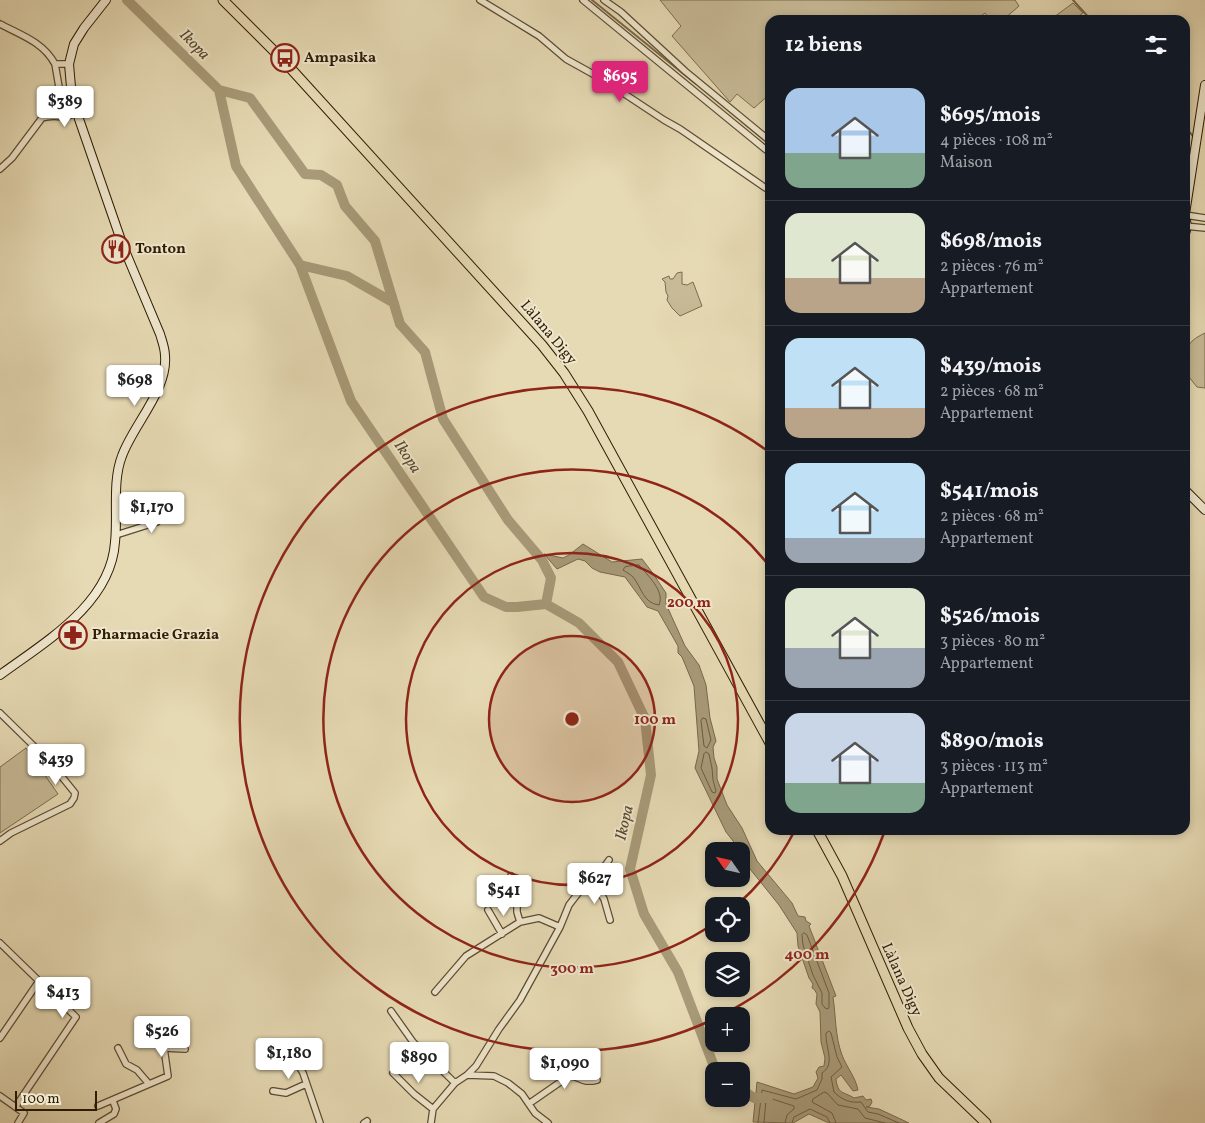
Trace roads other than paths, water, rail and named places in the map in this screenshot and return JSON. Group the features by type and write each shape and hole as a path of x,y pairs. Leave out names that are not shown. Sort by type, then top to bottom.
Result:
{"main road":[{"name":"Làlana Digy","path":"223,0 283,60 542,344 564,373 588,412 765,734"},
{"name":"Làlana Digy","path":"820,835 842,876 908,1028 922,1054 939,1078 986,1123"}],"street":[{"path":"0,675 51,638 76,616 104,580 114,556 118,472 121,457 126,444 156,394 166,358 160,334 123,246 76,112 71,87 69,64 74,44 106,0"},
{"path":"480,0 539,36 566,59 602,79 680,129 765,188"},
{"path":"583,0 765,149"},
{"path":"604,0 621,12 685,71 765,138"},
{"path":"0,24 42,47 55,64 59,87 42,118 12,158 0,169"},
{"path":"55,64 69,64"},
{"path":"1190,182 1205,85"},
{"path":"42,118 51,116 68,117 76,112"},
{"path":"1190,216 1205,218"},
{"path":"1190,229 1205,228"},
{"path":"1190,495 1205,510"},
{"path":"116,534 157,522 170,505"},
{"path":"0,713 49,761 74,793 74,798 70,804 11,833 0,841"},
{"path":"431,1123 433,1109 455,1083 467,1076 476,1066 520,1000 560,927 569,905 579,892 593,882 609,860"},
{"path":"511,876 517,891 517,912 520,922"},
{"path":"593,882 604,899 610,920"},
{"path":"488,910 502,934"},
{"path":"436,992 466,956 520,922 539,918 560,927"},
{"path":"1,947 76,1017 16,1106"},
{"path":"0,1038 39,981"},
{"path":"391,1011 413,1042 455,1083"},
{"path":"98,1106 168,1076 164,1048 156,1038"},
{"path":"118,1048 126,1064 138,1070 149,1084"},
{"path":"164,1048 185,1049"},
{"path":"295,1058 303,1073 318,1112 320,1123"},
{"path":"393,1073 414,1094 433,1109"},
{"path":"467,1076 494,1076 508,1083 522,1094 535,1112 548,1123"},
{"path":"530,1103 569,1076 574,1076 586,1082 596,1080"},
{"path":"273,1091 286,1093 306,1084"},
{"path":"0,1096 24,1112 18,1123"},
{"path":"99,1123 114,1114 116,1109 113,1101"}],"water":[{"path":"583,544 612,562 642,559 666,593 666,604 685,646 699,665 706,685 710,718 716,741 713,747 717,779 727,805 748,842 734,842 726,832 695,768 699,751 694,686 682,657 678,653 678,646 658,611 647,607 625,577 600,572 592,568 585,561 578,559 557,569 544,554 563,558"},
{"path":"750,846 757,861 792,903 798,916 805,917 806,921 811,924 809,926 836,996 833,997 840,1048 858,1090 853,1091 841,1075 836,1079 838,1088 854,1098 863,1096 866,1100 871,1099 870,1106 866,1107 879,1109 909,1123 829,1123 809,1114 793,1123 753,1122 757,1082 794,1094 813,1087 818,1078 816,1072 819,1067 824,1066 825,1058 821,1042 820,1012 816,1004 817,994 812,988 813,984 809,978 798,946 797,933 779,905 750,869"}],"waterway":[{"name":"Ikopa","path":"127,0 219,90 250,98 305,174 321,175 337,185 345,206 375,241 400,324 425,352 443,419 508,520 542,560 551,578 546,604"},
{"path":"592,0 696,84"},
{"path":"1073,0 1086,15"},
{"name":"Ikopa","path":"219,90 236,166 300,265 351,401 484,597 506,607 546,604 579,623 618,662 645,719 651,775 630,869 644,914 678,972 712,1062"},
{"path":"1190,133 1193,136"},
{"name":"Ikopa","path":"300,265 347,276 394,303"},
{"name":"Ikopa","path":"750,1095 754,1098 768,1098"}],"place":[{"name":"Ampasika","path":"285,58"},
{"name":"Tonton","path":"116,249"},
{"name":"Pharmacie Grazia","path":"73,635"}]}
